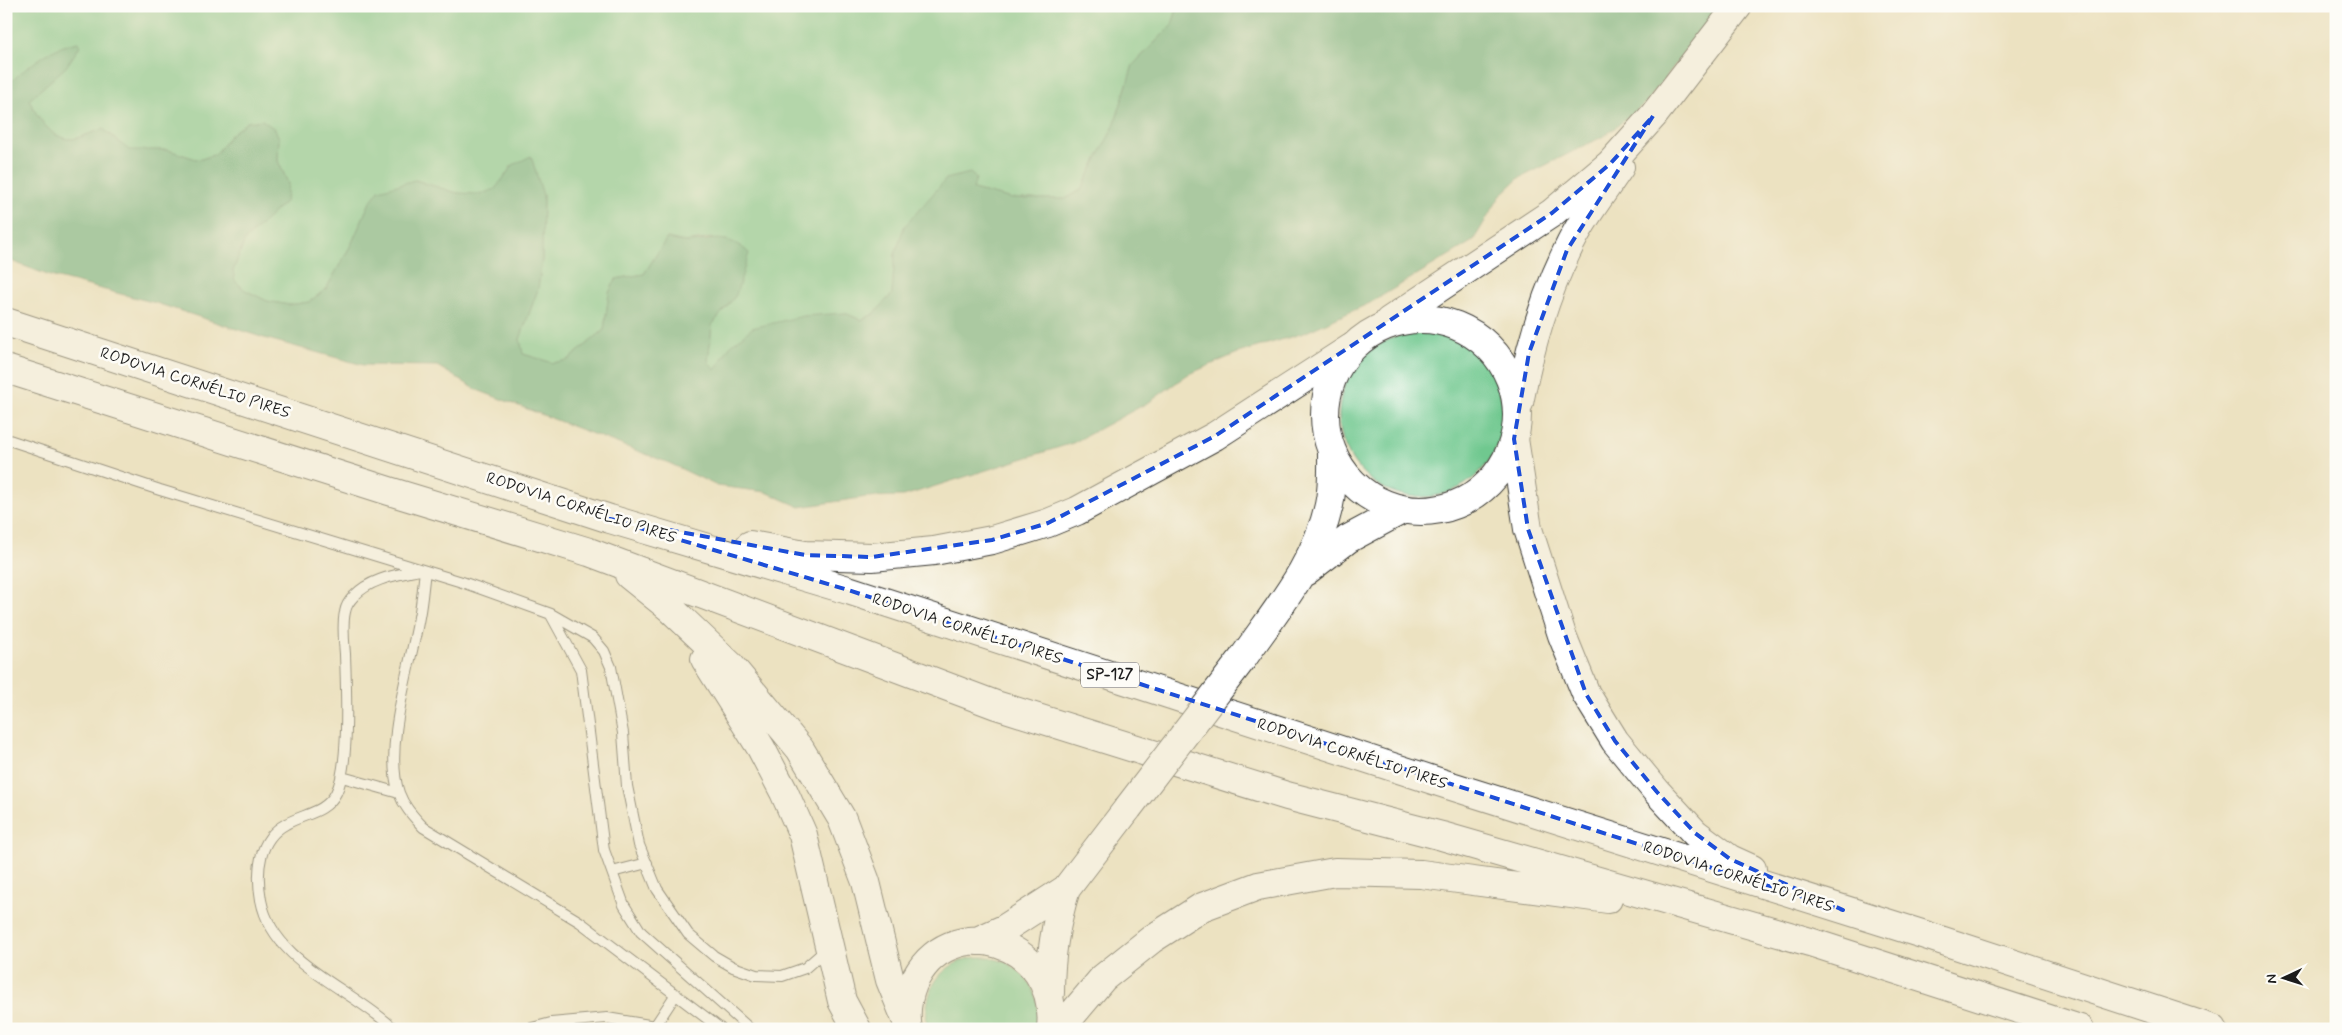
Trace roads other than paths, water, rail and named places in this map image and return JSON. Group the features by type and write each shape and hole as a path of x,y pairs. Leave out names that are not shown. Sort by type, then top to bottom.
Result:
{"main road":[{"path":"610,519 805,555 872,557 934,551 992,540 1048,523 1077,511 1215,436 1352,348 1373,331 1552,214 1610,164 1653,116 1738,6"},
{"path":"1653,116 1567,250 1544,305 1529,352 1517,410 1514,440 1528,529 1562,635 1586,694 1615,741 1657,792 1695,833 1730,859 1843,910"},
{"path":"1373,331 1404,320 1436,320 1467,330 1493,351 1510,378 1517,410"},
{"name":"RODOVIA CORNÉLIO PIRES","path":"6,322 610,519 848,590 1430,779 2213,1029"},
{"path":"1352,348 1336,371 1327,397 1325,425 1332,452 1348,478 1372,499 1402,510 1431,512 1459,504 1484,489 1503,467 1514,440"},
{"path":"6,369 389,491 589,552 996,704 1287,796 1442,836 1810,942 2080,1029"},
{"path":"908,1024 908,996 918,974 934,957 954,945 977,941 1004,929 1066,889 1243,658 1300,576 1323,530 1327,512 1332,452"},
{"path":"1300,576 1348,539 1402,510"},
{"path":"589,552 631,575 670,608 730,665 800,748 842,819 866,882 890,980 908,1024"},
{"path":"670,608 736,707 784,792 802,835 842,1001 857,1029"},
{"path":"1060,1029 1103,978 1152,939 1202,908 1258,886 1335,872 1421,874 1710,913"},
{"path":"1051,1029 1051,952 1055,926 1066,889"},
{"path":"977,941 1002,944 1023,955 1040,974 1050,996"}],"lane":[{"path":"6,439 160,490 423,570 551,614 592,638 604,652 611,667 623,733 627,786 639,845 657,888 688,934 714,956 733,967 756,975 782,976 805,968 830,947"},
{"path":"394,1029 333,983 296,959 281,944 272,929 261,902 258,867 264,847 272,833 286,824 316,812 330,802 342,777 345,612 355,595 368,585 385,577 423,570"},
{"path":"423,570 420,615 396,730 394,758 399,793 408,810 423,827 580,922 721,1029"},
{"path":"551,614 581,670 604,850 624,905 641,932 750,1029"},
{"path":"342,777 399,793"},
{"path":"612,872 647,863"},
{"path":"528,1029 551,1023 607,1018 657,1027 676,994"}]}
